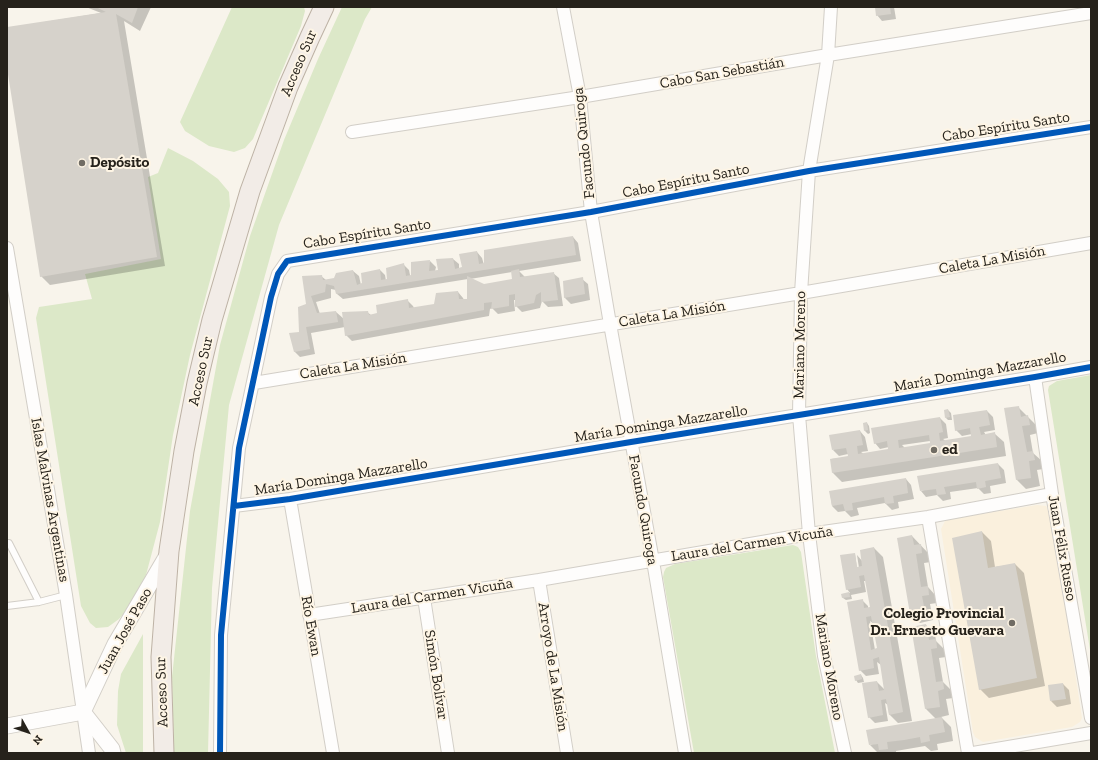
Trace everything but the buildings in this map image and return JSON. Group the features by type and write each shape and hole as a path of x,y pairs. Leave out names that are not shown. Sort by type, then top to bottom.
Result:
{"main road":[{"name":"Acceso Sur","path":"164,753 161,657 169,551 185,444 197,383 212,320 250,191 269,136 324,7"}],"street":[{"name":"Facundo Quiroga","path":"562,7 580,97 592,212 610,324 653,561 685,753"},
{"name":"Mariano Moreno","path":"830,7 828,55 809,171 801,293 799,415 809,534 824,656 845,753"},
{"name":"Cabo San Sebastián","path":"352,132 580,97 828,55 1091,13"},
{"name":"Cabo Espíritu Santo","path":"254,383 271,297 278,274 287,261 592,212 809,171 1091,127"},
{"name":"Caleta La Misión","path":"254,383 801,293 1091,243"},
{"name":"Islas Malvinas Argentinas","path":"7,248 66,594 89,753"},
{"name":"María Dominga Mazzarello","path":"234,506 290,499 1035,377 1091,366"},
{"name":"Juan Félix Russo","path":"1035,377 1052,494 1091,718"},
{"path":"220,753 221,635 239,448 254,383"},
{"name":"Laura del Carmen Vicuña","path":"309,615 539,580 809,534 928,517 1052,494"},
{"name":"Río Ewan","path":"290,499 332,753"},
{"path":"928,517 968,753"},
{"name":"Juan José Paso","path":"83,712 115,644 169,551"},
{"name":"Arroyo de La Misión","path":"539,580 567,753"},
{"name":"Simón Bolívar","path":"424,598 448,753"},
{"path":"7,726 83,712 114,753"},
{"path":"973,753 1091,733"}],"lane":[{"path":"7,543 9,543 39,602"},
{"path":"7,606 39,602 66,594"}],"shaded area":[{"name":"Colegio Provincial Dr. Ernesto Guevara","path":"1037,505 1046,506 1051,514 1082,718 1080,722 1072,727 983,742 975,737 973,732 941,529 945,521 950,519"}],"green space":[{"path":"232,7 304,7 305,11 301,26 253,139 245,148 234,152 209,146 185,131 180,122"},
{"path":"342,7 372,7 365,19 279,225 229,405 212,588 208,753 174,753 172,677 190,511 220,345 250,236 284,140 318,59"},
{"path":"168,148 193,161 218,179 229,192 230,206 190,355 173,435 160,522 146,575 135,601 119,619 108,627 96,628 90,623 81,606 36,318 39,307 92,299 85,274 161,259 148,177 158,173"},
{"path":"1091,375 1091,656 1048,390 1049,386 1057,381"},
{"path":"793,545 798,547 801,552 816,656 835,753 694,753 663,577 664,572 666,568 675,564"},
{"path":"143,634 143,753 126,753 117,725 118,691 121,674"}],"cycle path":[{"path":"220,753 221,635 239,448 271,297 278,274 287,261 591,212 809,171 1091,127"},
{"path":"234,506 290,499 1091,367"}],"place":[{"name":"Depósito","path":"82,163"},
{"name":"ed","path":"934,450"},
{"name":"Colegio Provincial Dr. Ernesto Guevara","path":"1012,623"}]}
